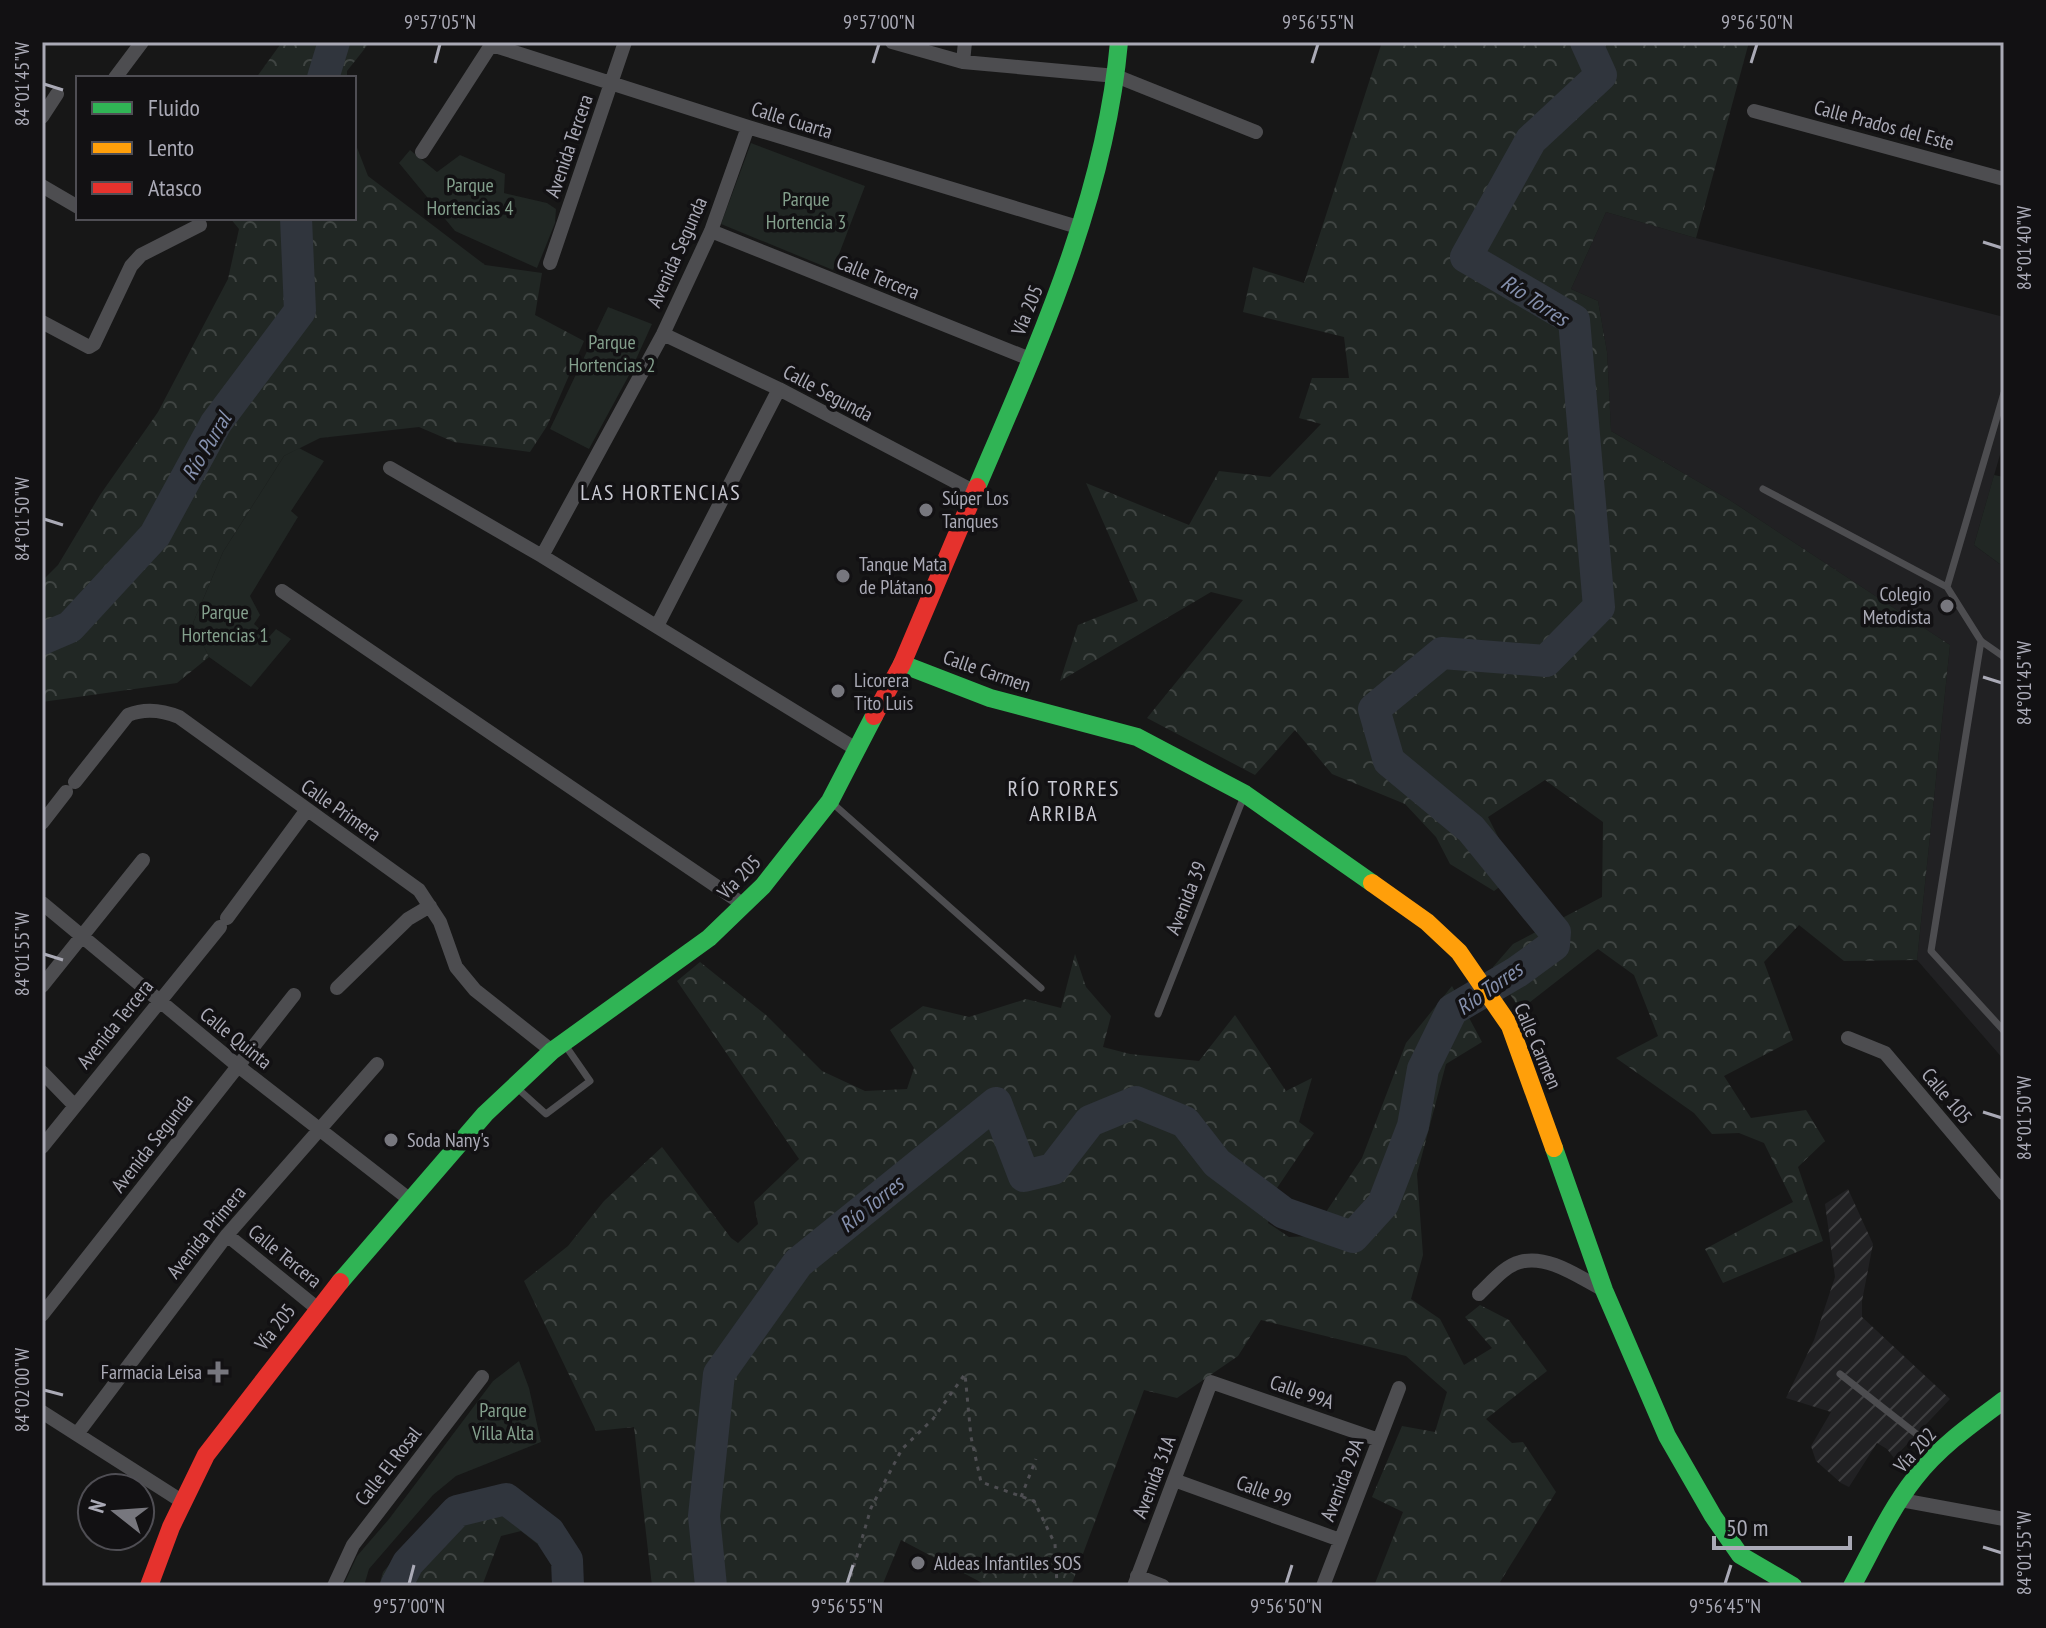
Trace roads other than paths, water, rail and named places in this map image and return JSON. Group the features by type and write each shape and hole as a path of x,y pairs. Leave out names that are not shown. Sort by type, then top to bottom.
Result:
{"main road":[{"name":"Vía 205","path":"149,1586 206,1455 318,1309 409,1199 485,1114 557,1047 688,954 744,905 830,801 902,664 1049,317 1095,183 1116,76 1119,42"},
{"name":"Calle Carmen","path":"902,664 990,698 1137,737 1245,794 1427,922 1459,952 1510,1026 1604,1290 1667,1436 1713,1516 1740,1555 1793,1586"},
{"name":"Vía 202","path":"1852,1586 1901,1500 1925,1465 2004,1400"}],"street":[{"name":"Avenida Tercera","path":"550,263 625,42"},
{"path":"892,42 963,62 1116,76 1256,132"},
{"path":"963,62 965,42"},
{"path":"116,76 136,43"},
{"name":"Calle Cuarta","path":"492,43 748,127 1081,228"},
{"path":"422,152 492,43"},
{"path":"42,117 57,94"},
{"name":"Calle Prados del Este","path":"1754,111 2004,179"},
{"name":"Avenida Segunda","path":"542,556 663,334 711,231 748,127"},
{"path":"42,186 76,206"},
{"path":"42,322 89,347 94,344 131,266 141,255 200,225"},
{"name":"Calle Tercera","path":"711,231 1030,359"},
{"name":"Calle Segunda","path":"663,334 779,389 973,491"},
{"path":"657,626 779,389"},
{"path":"390,468 542,556 856,749"},
{"path":"282,591 744,905"},
{"name":"Calle Primera","path":"42,823 128,715 139,710 152,710 179,717 419,890 440,922 456,967 475,990 557,1047"},
{"name":"Avenida Tercera","path":"42,1147 224,922 306,811"},
{"path":"42,986 143,860"},
{"name":"Calle Quinta","path":"42,903 238,1066 409,1199"},
{"path":"337,988 408,919 430,906"},
{"name":"Avenida Segunda","path":"42,1315 294,995"},
{"name":"Calle 105","path":"1848,1038 1885,1053 2004,1194"},
{"name":"Avenida Primera","path":"77,1434 227,1235 377,1064"},
{"path":"42,1072 74,1105"},
{"name":"Calle Tercera","path":"227,1235 318,1309"},
{"path":"1479,1294 1507,1269 1519,1262 1533,1260 1560,1268 1604,1290"},
{"name":"Calle El Rosal","path":"334,1586 353,1545 482,1377"},
{"name":"Calle 99A","path":"1211,1382 1379,1440"},
{"name":"Avenida 31A","path":"1136,1581 1211,1382"},
{"name":"Avenida 29A","path":"1323,1586 1399,1388"},
{"path":"42,1412 183,1502"},
{"name":"Calle 99","path":"1174,1480 1340,1540"},
{"path":"1901,1500 2004,1519"},
{"path":"1136,1581 1163,1586"}],"lane":[{"path":"1947,587 2004,393"},
{"path":"1763,489 1947,587 1981,641 2004,657"},
{"path":"1981,641 1931,951 2004,1031"},
{"name":"Avenida 39","path":"1158,1014 1245,794"},
{"path":"830,801 1041,988"},
{"path":"514,1086 546,1114 590,1081 557,1047"},
{"path":"1840,1374 1940,1452"}],"waterway":[{"name":"Río Purral","path":"324,76 334,42"},
{"name":"Río Torres","path":"711,1586 704,1516 719,1374 798,1263 996,1103 1024,1176 1053,1169 1090,1121 1136,1102 1185,1122 1217,1163 1284,1213 1353,1237 1383,1204 1413,1126 1423,1069 1452,1010 1517,972 1554,945 1555,932 1471,829 1389,761 1374,709 1442,653 1546,661 1599,607 1574,320 1466,257 1531,140 1601,75 1586,42"},
{"name":"Río Purral","path":"42,639 70,627 155,535 216,423 300,311 296,220"},
{"name":"Río Torres","path":"396,1586 408,1563 457,1511 506,1499 549,1532 567,1560 568,1586"}],"place":[{"name":"Súper Los Tanques","path":"926,510"},
{"name":"Tanque Mata de Plátano","path":"843,576"},
{"name":"Colegio Metodista","path":"1947,606"},
{"name":"Licorera Tito Luis","path":"838,691"},
{"name":"Soda Nany's","path":"391,1140"},
{"name":"Farmacia Leisa","path":"218,1372"},
{"name":"Aldeas Infantiles SOS","path":"918,1563"}],"district":[{"name":"LAS HORTENCIAS","path":"661,492"},
{"name":"RÍO TORRES ARRIBA","path":"1064,800"}],"park label":[{"name":"Parque Hortencias 4","path":"470,196"},
{"name":"Parque Hortencia 3","path":"806,210"},
{"name":"Parque Hortencias 2","path":"612,354"},
{"name":"Parque Hortencias 1","path":"225,624"},
{"name":"Parque Villa Alta","path":"503,1422"}]}
